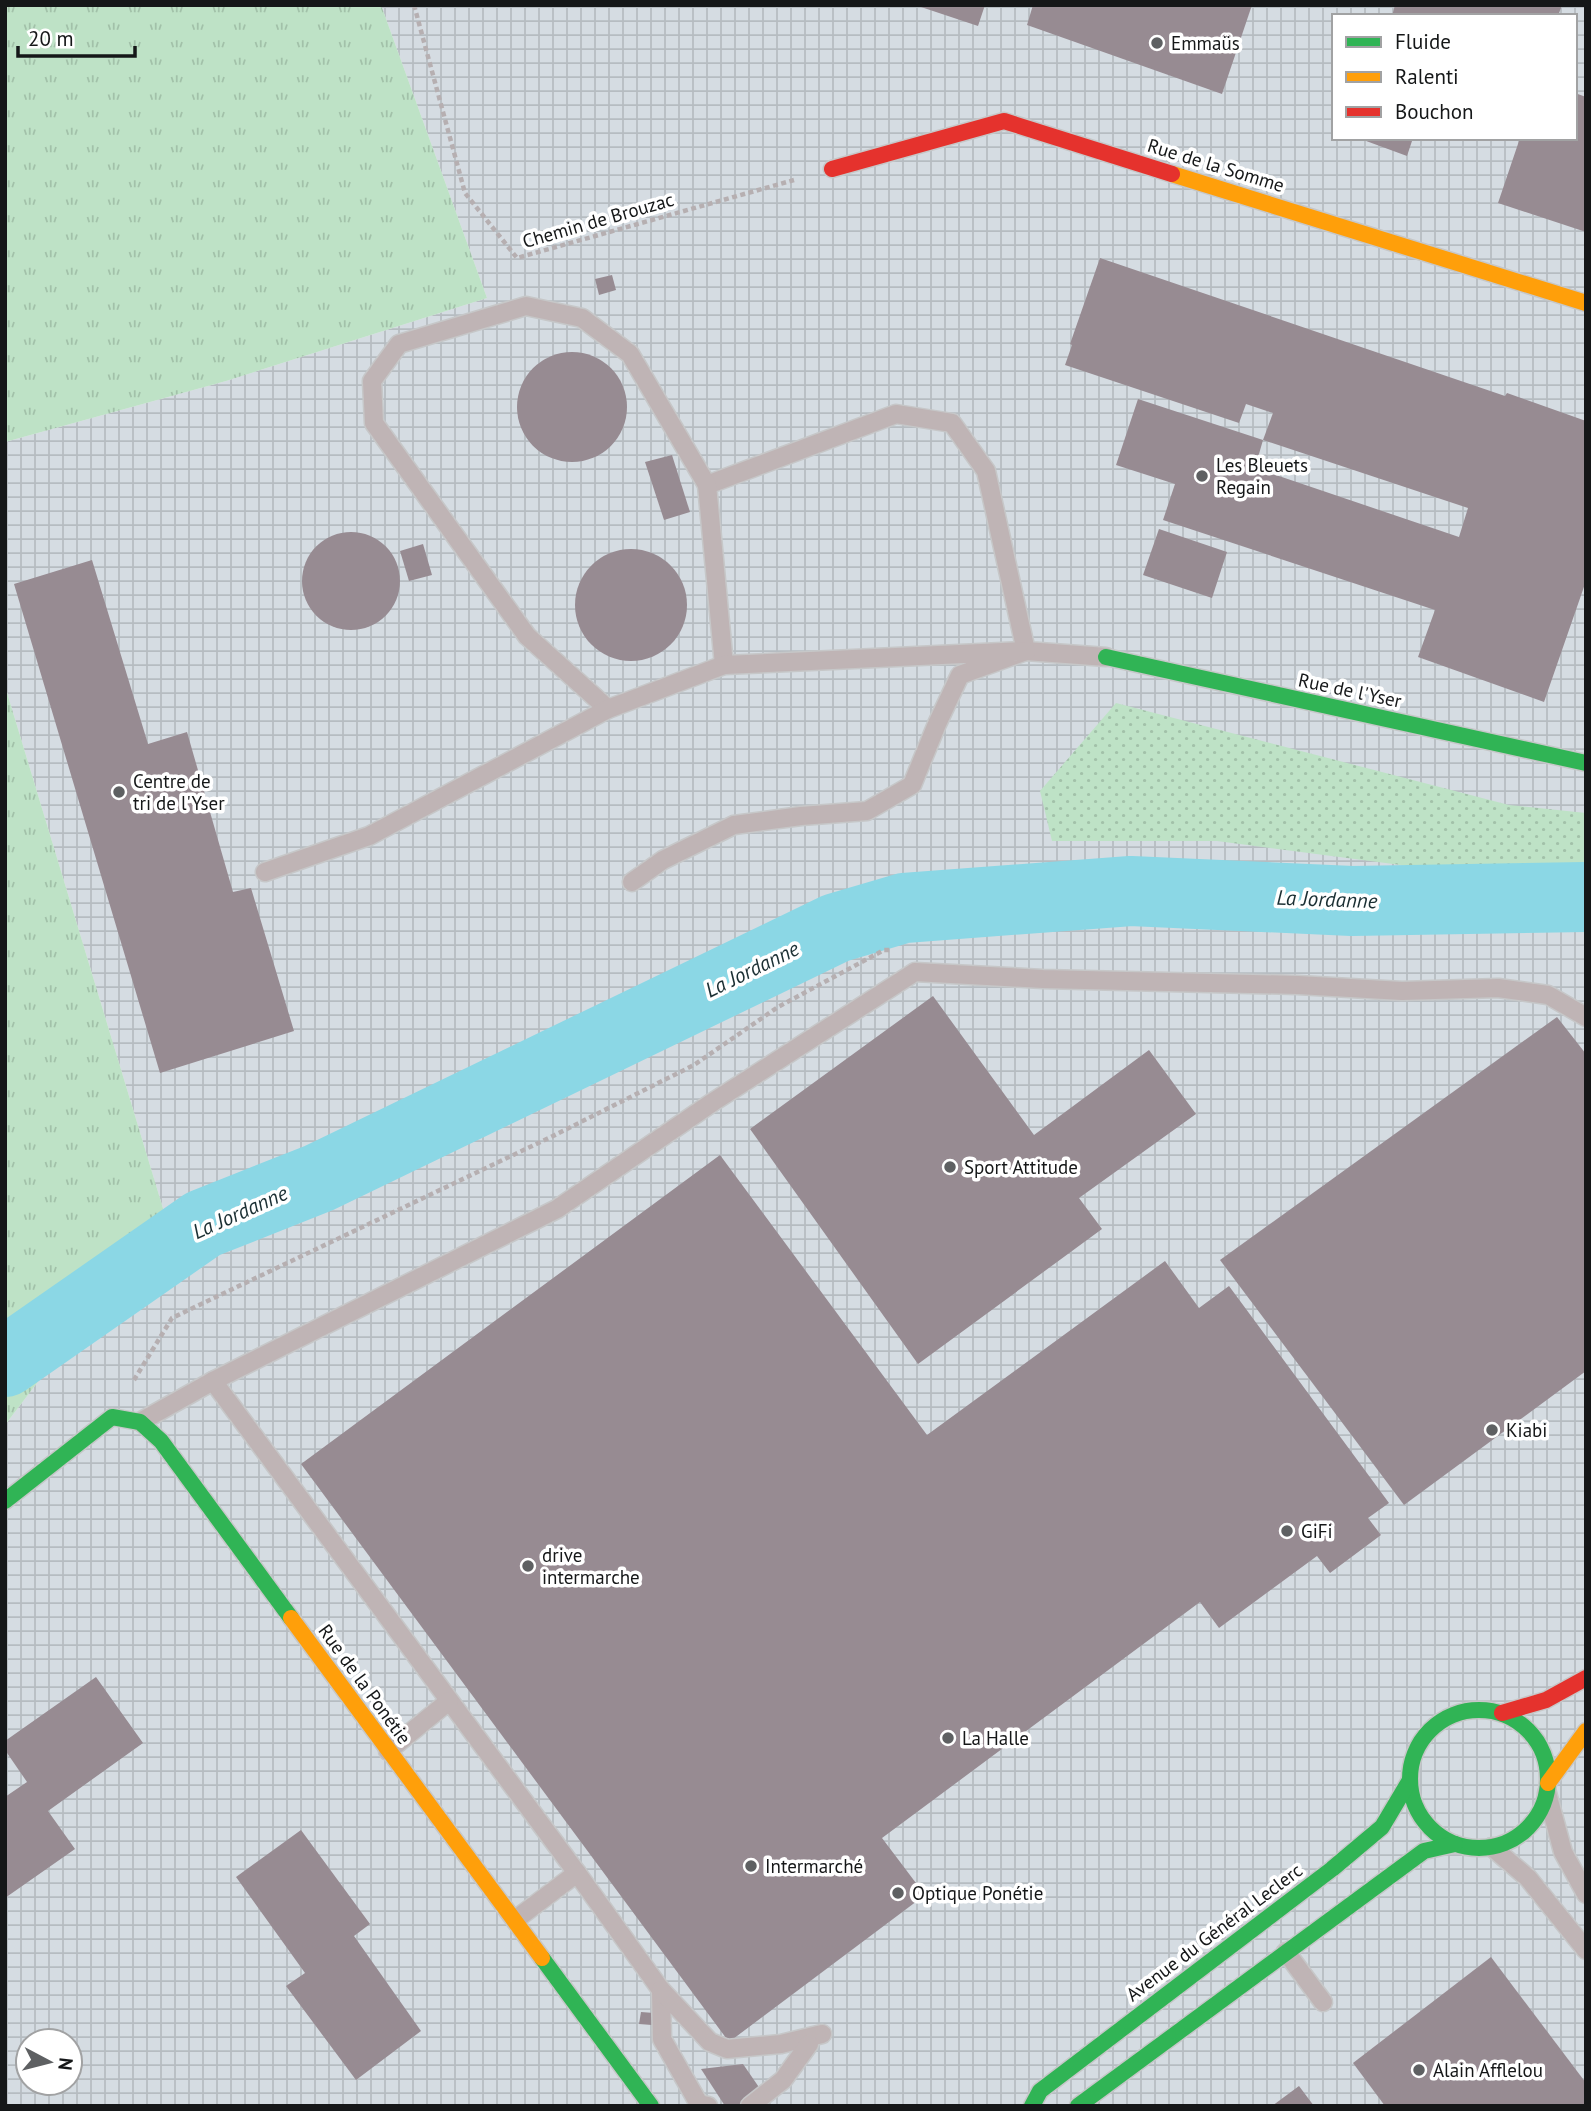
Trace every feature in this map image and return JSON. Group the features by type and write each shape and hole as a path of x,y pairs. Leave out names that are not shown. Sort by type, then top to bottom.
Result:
{"street":[{"name":"Rue de la Somme","path":"832,169 1004,121 1586,303"},
{"name":"Rue de l'Yser","path":"1106,657 1586,763"},
{"path":"5,1502 111,1417 140,1422"},
{"name":"Rue de la Ponétie","path":"140,1422 162,1441 651,2106"},
{"name":"Avenue du Général Leclerc","path":"1032,2106 1040,2091 1332,1869 1382,1827 1410,1780 1413,1759 1422,1740 1437,1724 1457,1713 1480,1709 1502,1713 1529,1707 1575,1686 1586,1678"},
{"path":"1502,1713 1522,1724 1537,1740 1546,1761 1548,1788"},
{"path":"1410,1780 1414,1801 1423,1820 1437,1834 1455,1844 1474,1848 1492,1847 1511,1841 1528,1829 1540,1813 1548,1788 1586,1731"},
{"path":"1078,2106 1424,1851 1455,1844"}],"lane":[{"path":"608,709 527,636 374,423 372,381 399,344 526,306 582,318 631,354 707,485 724,665"},
{"path":"707,485 896,414 952,423 986,471 1026,651"},
{"path":"632,882 663,860 734,825 867,811 912,785 960,675 1026,651"},
{"path":"265,873 369,835 608,709 724,665 1026,651 1106,657"},
{"path":"140,1422 213,1381 557,1209 713,1102 915,972 1402,991 1497,988 1548,995 1586,1017"},
{"path":"213,1381 661,1990 710,2042 727,2049 816,2039 783,2080 750,2106"},
{"path":"388,1751 449,1701"},
{"path":"1548,1788 1563,1852 1586,1894"},
{"path":"1492,1847 1528,1878 1586,1950"},
{"path":"515,1920 577,1873"},
{"path":"1286,1952 1323,2003"},
{"path":"661,1990 662,2039 699,2104 708,2106"}],"path":[{"name":"Chemin de Brouzac","path":"414,5 465,192 517,257 832,169"},
{"path":"111,1417 172,1318 553,1136 694,1065 778,1007 884,950 896,950"}],"shaded area":[{"path":"381,5 1586,5 1586,2106 5,2106 5,1425 165,1215 5,686 5,442 226,381 487,298"}],"green space":[{"path":"5,5 381,5 487,298 226,381 5,442"},
{"path":"5,686 165,1215 5,1425"},
{"path":"1116,703 1509,805 1586,813 1586,881 1401,865 1217,841 1052,841 1040,791"}],"building":[{"path":"915,5 985,5 978,26"},
{"name":"Emmaüs","path":"1033,5 1252,5 1222,94 1027,25"},
{"path":"1395,5 1562,5 1559,14 1393,14"},
{"path":"1577,94 1586,97 1586,232 1498,203 1519,140 1577,140"},
{"path":"1363,140 1412,140 1407,156"},
{"path":"1100,258 1586,421 1586,581 1544,702 1418,657 1435,610 1163,520 1175,484 1116,465 1138,399 1263,440 1273,413 1246,404 1239,423 1065,365 1072,345 1070,344","holes":["1263,440 1468,508 1459,537 1255,468"]},
{"path":"612,275 616,290 599,295 595,279"},
{"path":"572,352 593,356 611,368 623,386 627,407 623,428 611,446 593,458 572,462 551,458 533,446 521,428 517,407 521,386 533,368 551,356"},
{"path":"672,455 690,512 664,520 645,462"},
{"path":"1159,529 1227,552 1212,598 1143,575"},
{"path":"351,532 370,536 386,546 396,562 400,581 396,600 386,616 370,626 351,630 332,626 316,616 306,600 302,581 306,562 316,546 332,536"},
{"path":"423,544 432,575 409,581 400,551"},
{"path":"631,549 652,554 670,566 682,584 687,605 682,626 670,644 652,656 631,661 610,656 592,644 580,626 575,605 580,584 592,566 610,554"},
{"name":"Centre de tri de l'Yser","path":"92,560 148,744 187,732 233,892 251,888 294,1031 160,1073 14,584"},
{"name":"Sport Attitude","path":"933,996 1034,1135 1149,1050 1196,1114 1079,1198 1102,1229 918,1364 750,1129"},
{"path":"1557,1017 1586,1054 1586,1371 1404,1505 1220,1260"},
{"path":"720,1155 927,1435 1165,1261 1199,1308 1229,1286 1389,1503 1368,1518 1381,1535 1330,1573 1317,1556 1219,1628 1200,1602 882,1838 925,1895 729,2042 301,1464"},
{"path":"96,1677 143,1743 48,1811 75,1849 5,1898 5,1797 27,1782 5,1750 5,1741"},
{"path":"301,1830 370,1924 354,1936 421,2031 356,2080 286,1986 305,1973 236,1877"},
{"path":"1491,1957 1586,2083 1586,2106 1385,2106 1353,2063"},
{"path":"641,2012 654,2013 652,2025 639,2024"},
{"path":"743,2064 772,2106 725,2106 701,2069"},
{"path":"1299,2086 1314,2106 1272,2106"}],"waterway":[{"name":"La Jordanne","path":"5,1362 203,1224 319,1178 836,928 904,908 1131,891 1352,901 1586,897"}],"traffic: fast":[{"path":"1106,657 1586,763"},
{"path":"5,1501 112,1417 140,1422 161,1441 291,1618"},
{"path":"1479,1710 1505,1715 1528,1730 1543,1753 1548,1779 1543,1805 1528,1828 1505,1843 1479,1848 1453,1843 1430,1828 1415,1805 1410,1779 1415,1753 1430,1730 1453,1715 1479,1710"},
{"path":"1032,2106 1040,2091 1332,1869 1382,1827 1410,1780"},
{"path":"1078,2106 1424,1851 1455,1844"},
{"path":"542,1958 651,2106"}],"traffic: slow":[{"path":"1172,174 1586,303"},
{"path":"291,1618 542,1958"},
{"path":"1548,1783 1586,1731"}],"traffic: jam":[{"path":"832,169 1004,121 1172,174"},
{"path":"1502,1713 1546,1700 1586,1678"}],"place":[{"name":"Emmaüs","path":"1157,43"},
{"name":"Les Bleuets Regain","path":"1202,476"},
{"name":"Centre de tri de l'Yser","path":"119,792"},
{"name":"Sport Attitude","path":"950,1167"},
{"name":"Kiabi","path":"1492,1430"},
{"name":"GiFi","path":"1287,1531"},
{"name":"drive intermarche","path":"528,1566"},
{"name":"La Halle","path":"948,1738"},
{"name":"Intermarché","path":"751,1866"},
{"name":"Optique Ponétie","path":"898,1893"},
{"name":"Alain Afflelou","path":"1419,2070"}]}
